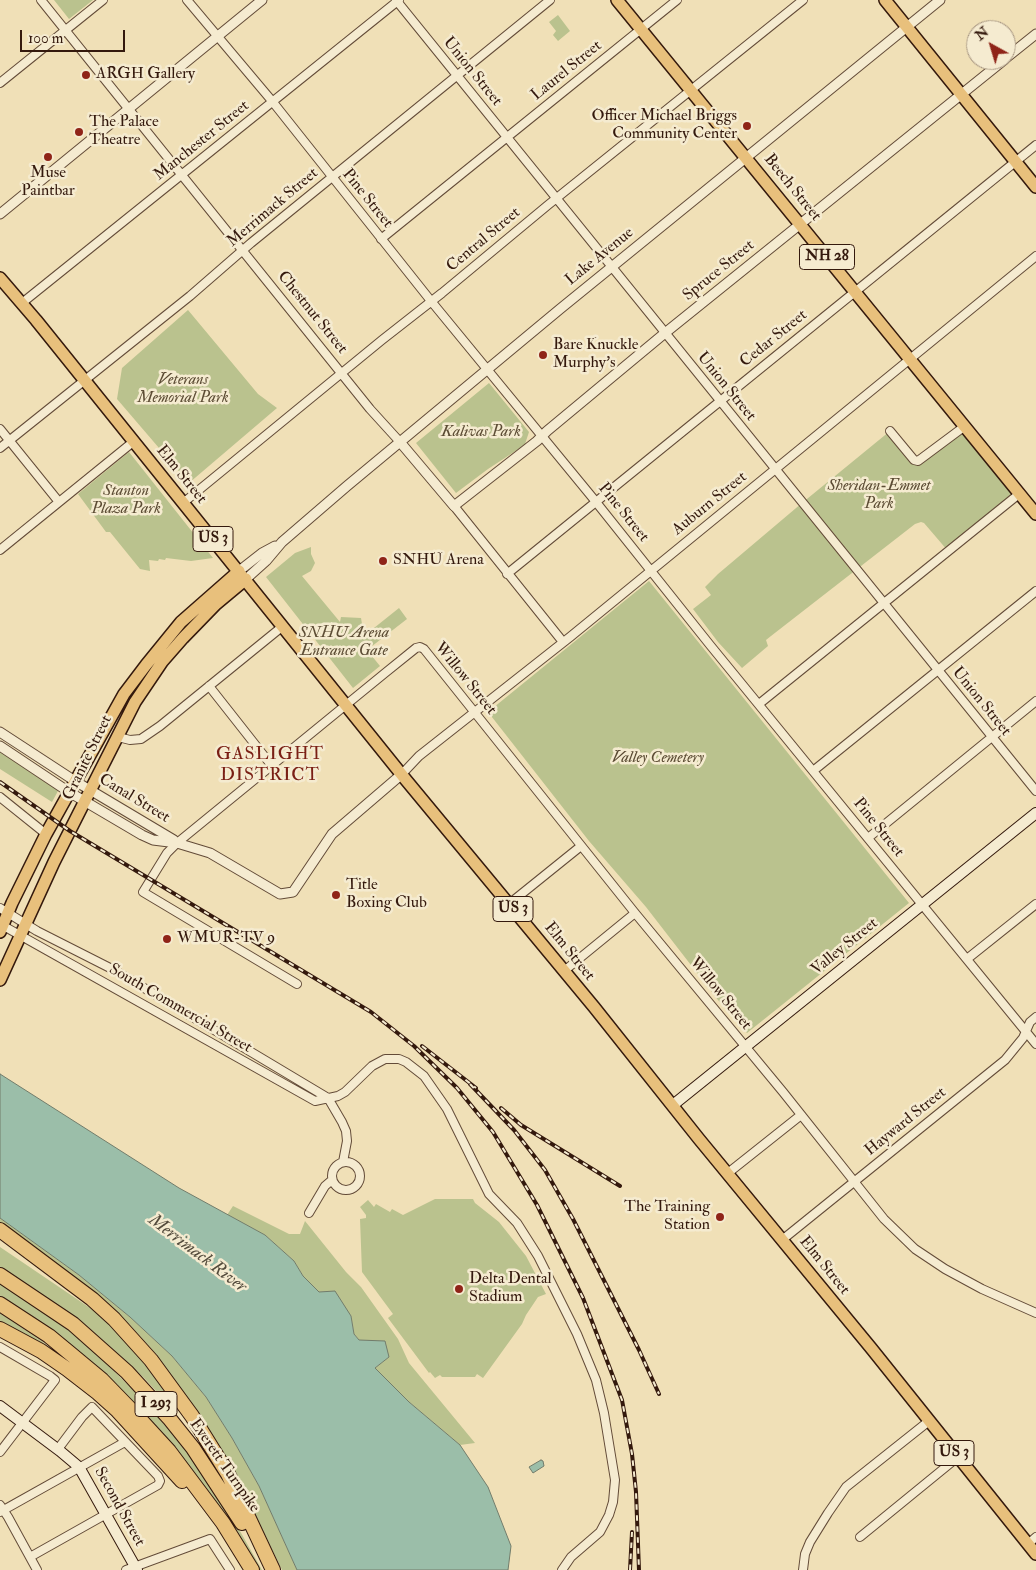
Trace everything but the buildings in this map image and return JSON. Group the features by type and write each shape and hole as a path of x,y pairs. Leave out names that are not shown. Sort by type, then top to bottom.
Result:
{"highway":[{"path":"0,1230 6,1238 92,1299 114,1319 151,1360 192,1416 228,1474 273,1570"},
{"name":"Everett Turnpike","path":"0,1275 73,1324 109,1354 143,1389 193,1448 273,1570"},
{"name":"Everett Turnpike","path":"0,1304 49,1336 102,1380 136,1415 169,1451 223,1523 250,1570"},
{"path":"0,1329 41,1351 67,1369 117,1410 192,1493 250,1570"}],"main road":[{"name":"Beech Street","path":"617,0 1036,514"},
{"path":"884,0 1036,186"},
{"name":"Elm Street","path":"0,278 958,1457 1032,1541 1036,1554"},
{"name":"Granite Street","path":"0,980 90,790 135,702 162,662 242,575"},
{"name":"Granite Street","path":"1,927 4,911 69,792 118,705 146,664 181,622 242,575"},
{"name":"Valley Street","path":"673,1105 1036,813"},
{"name":"Second Street","path":"0,1406 79,1467 133,1569"}],"street":[{"name":"Chestnut Street","path":"42,0 370,409 454,506 563,642"},
{"path":"0,83 103,0"},
{"name":"Pine Street","path":"187,0 272,101 431,301 1036,1044"},
{"path":"0,214 262,0"},
{"name":"Merrimack Street","path":"0,448 550,0"},
{"name":"Laurel Street","path":"382,239 677,0"},
{"name":"Central Street","path":"184,503 803,0"},
{"name":"Lake Avenue","path":"242,575 262,553 282,542 488,369 940,0"},
{"name":"Union Street","path":"398,1 774,469 1036,791"},
{"name":"Manchester Street","path":"22,303 398,1"},
{"name":"Spruce Street","path":"1016,50 1036,34"},
{"name":"Spruce Street","path":"454,506 992,70"},
{"name":"Cedar Street","path":"507,574 1036,145"},
{"name":"Auburn Street","path":"402,774 419,756 563,642 1036,256"},
{"path":"890,431 914,460 918,461 965,426"},
{"path":"0,428 60,502"},
{"path":"0,550 133,442"},
{"path":"759,704 1019,494"},
{"path":"813,771 1036,591"},
{"path":"118,738 141,739 283,626"},
{"name":"Willow Street","path":"347,705 416,648 424,649 635,913 890,1226 906,1242 964,1280 1036,1312"},
{"path":"209,686 272,766"},
{"path":"868,838 1036,701"},
{"path":"297,984 143,892 167,853 177,843 347,705"},
{"name":"Canal Street","path":"0,732 177,843"},
{"name":"Canal Street","path":"0,746 85,802 146,837 177,843 210,853 280,894 293,892 332,834 402,774"},
{"path":"0,809 2,799 46,834"},
{"path":"509,904 581,846"},
{"path":"967,959 1036,904"},
{"name":"South Commercial Street","path":"4,911 59,943 114,970 328,1098"},
{"path":"564,971 635,913"},
{"name":"South Commercial Street","path":"1,927 20,935 174,1021 297,1093 315,1101 328,1098"},
{"name":"Hayward Street","path":"782,1240 1005,1060 1026,1032 1030,1022 1036,1017"},
{"path":"343,1162 347,1141 346,1131 328,1098 345,1092 372,1066 385,1059 406,1062 424,1076 448,1109 489,1194 516,1224 538,1256 577,1334 596,1380 604,1413 615,1480 613,1502 600,1532 566,1563 562,1570"},
{"path":"728,1173 801,1115"},
{"path":"343,1162 352,1163 360,1174 359,1182 353,1189 344,1190 336,1188 332,1180 333,1168 343,1162"},
{"path":"309,1213 325,1186 332,1180"},
{"path":"0,1347 55,1380 0,1452"},
{"path":"30,1557 158,1485 160,1481 158,1476 92,1408 82,1417 58,1449"},
{"path":"803,1570 805,1554 810,1542 846,1487 929,1421"},
{"path":"37,1570 1,1509 125,1442"},
{"path":"860,1537 958,1457"},
{"path":"133,1569 210,1538 230,1570"}],"green space":[{"path":"54,0 93,0 69,19"},
{"path":"558,15 570,31 558,41 553,35 556,31 549,22"},
{"name":"Veterans Memorial Park","path":"188,310 258,394 277,408 189,483 117,399 122,368"},
{"name":"Kalivas Park","path":"489,383 529,432 525,444 456,493 416,443"},
{"name":"Sheridan-Emmet Park","path":"965,426 1019,494 948,551 924,523 915,524 766,640 768,646 742,668 718,642 693,609 711,595 705,587 802,503 890,431 914,460"},
{"name":"Stanton Plaza Park","path":"129,452 213,558 191,561 166,558 165,560 159,559 158,561 149,560 150,571 140,569 110,532 106,532 78,494"},
{"name":"SNHU Arena Entrance Gate","path":"311,547 311,554 315,563 311,571 302,576 340,622 341,617 361,618 364,636 399,608 407,619 367,650 380,666 353,688 266,577 295,553"},
{"name":"Valley Cemetery","path":"649,581 909,903 747,1033 718,1000 646,907 589,841 488,712"},
{"path":"0,751 56,789 58,791 52,802 0,769"},
{"name":"Delta Dental Stadium","path":"435,1199 473,1199 475,1203 499,1222 526,1256 546,1294 538,1297 522,1324 483,1378 477,1374 475,1377 442,1377 440,1375 435,1378 429,1373 388,1318 393,1314 362,1272 360,1219 366,1218 366,1215 360,1207 368,1200 374,1207 376,1204 390,1212 392,1209 403,1215"},
{"path":"233,1206 289,1234 300,1234 305,1221 346,1272 361,1287 398,1339 409,1363 475,1443 460,1445 409,1402 375,1368 389,1357 359,1340 354,1334 351,1316 319,1292 303,1276 294,1261 265,1235 227,1215"},
{"path":"0,1218 79,1275 130,1317 172,1356 206,1397 232,1438 259,1486 297,1570 282,1570 245,1494 155,1357 157,1355 129,1324 0,1224"},
{"path":"0,1247 96,1312 147,1365 173,1401 169,1405 144,1378 89,1328 0,1267"},
{"path":"0,1283 65,1326 149,1406 185,1449 236,1524 262,1570 259,1570 163,1439 0,1297"},
{"path":"0,1313 43,1342 69,1363 0,1324"}],"water":[{"name":"Merrimack River","path":"0,1074 179,1188 265,1235 294,1261 303,1276 319,1292 335,1291 351,1316 354,1334 359,1340 385,1341 389,1357 375,1368 409,1402 460,1445 488,1487 511,1546 508,1570 297,1570 259,1486 232,1438 206,1397 172,1356 130,1317 79,1275 0,1218"},
{"path":"541,1460 544,1466 533,1473 529,1467"}],"railway":[{"path":"0,782 70,831 371,1012 414,1046 457,1088 493,1132 537,1205 583,1298 622,1400 632,1454 636,1492 639,1570"},
{"path":"422,1046 476,1088"},
{"path":"470,1084 514,1130 545,1170 573,1219 659,1394"},
{"path":"501,1108 521,1125 620,1186"},
{"path":"630,1570 632,1532"}],"place":[{"name":"ARGH Gallery","path":"86,75"},
{"name":"Officer Michael Briggs Community Center","path":"747,126"},
{"name":"The Palace Theatre","path":"79,132"},
{"name":"Muse Paintbar","path":"48,157"},
{"name":"Bare Knuckle Murphy's","path":"543,355"},
{"name":"SNHU Arena","path":"383,561"},
{"name":"Title Boxing Club","path":"336,895"},
{"name":"WMUR-TV 9","path":"167,939"},
{"name":"The Training Station","path":"720,1217"},
{"name":"Delta Dental Stadium","path":"459,1289"}],"district":[{"name":"GASLIGHT DISTRICT","path":"270,765"}]}
